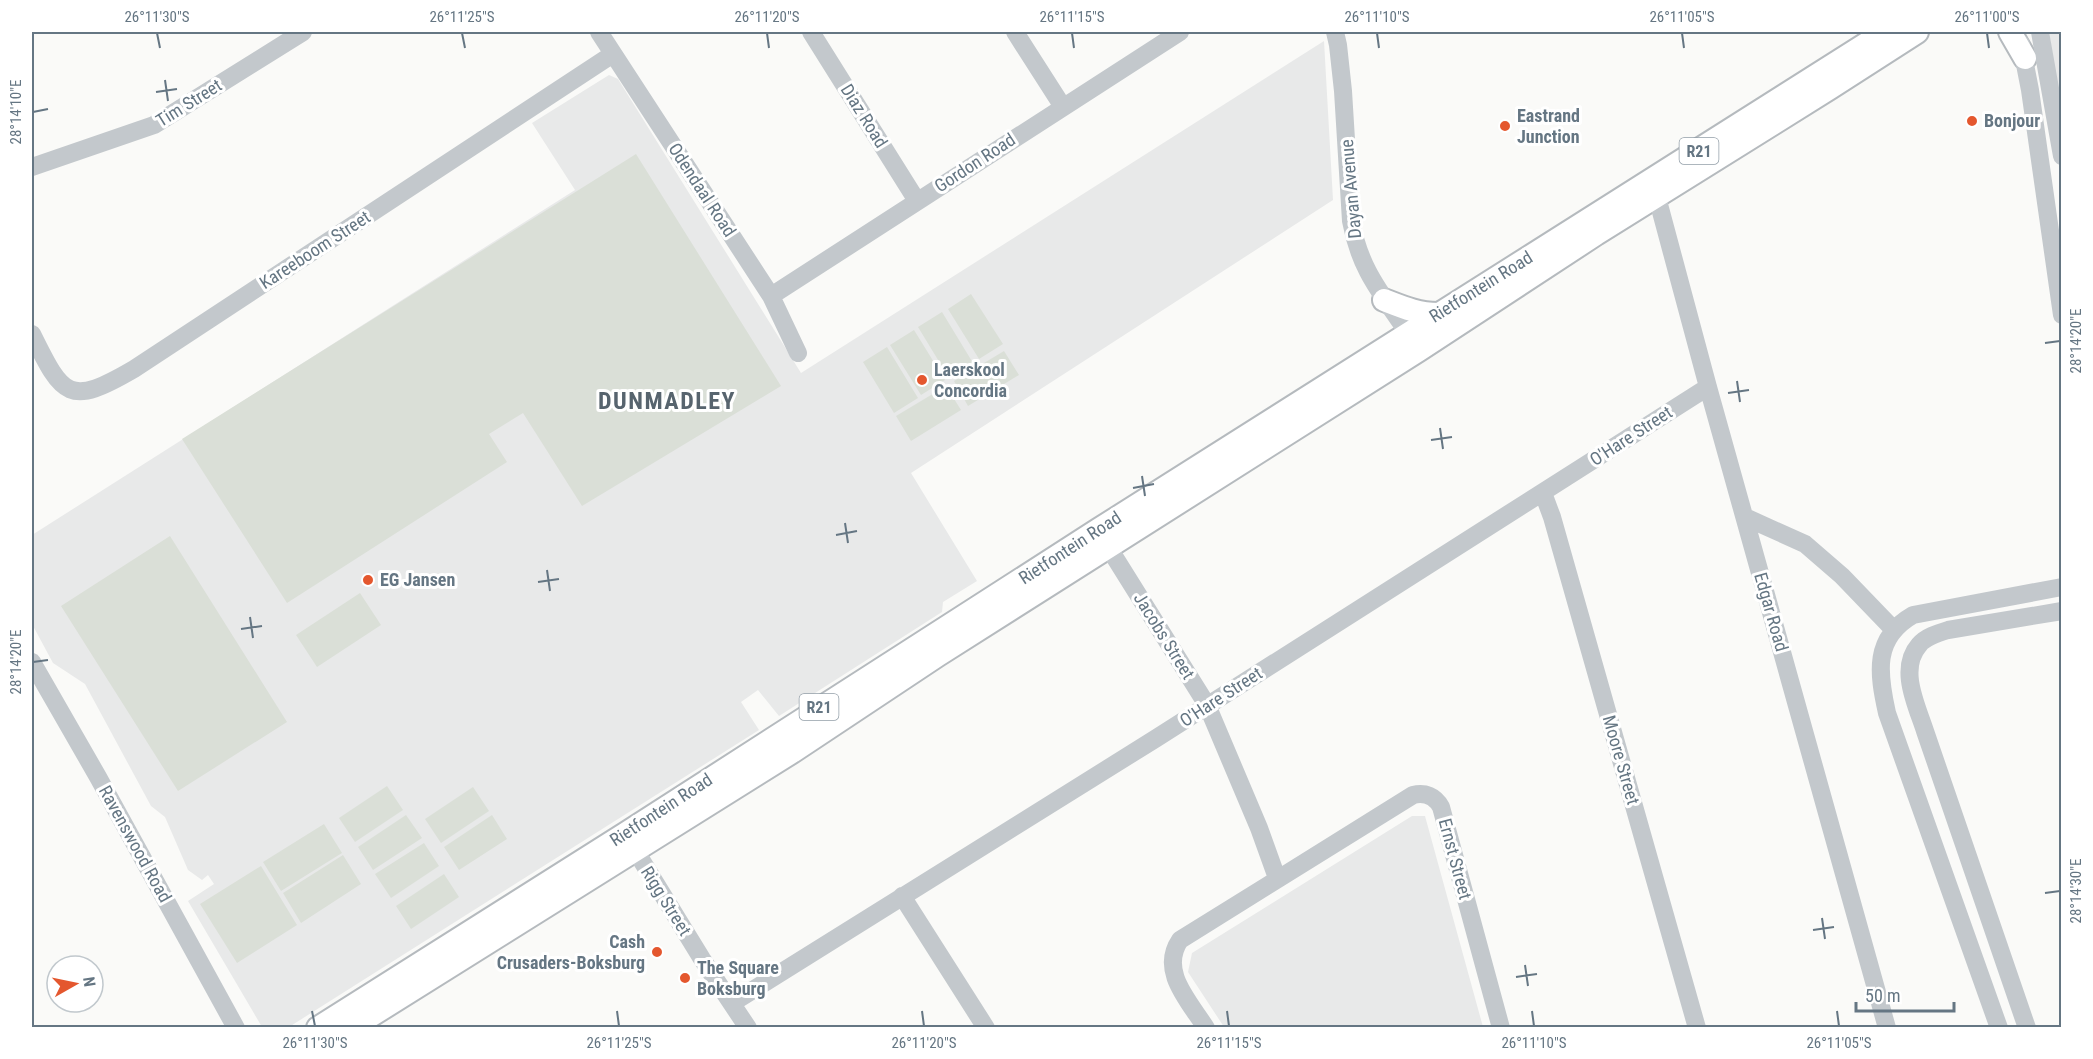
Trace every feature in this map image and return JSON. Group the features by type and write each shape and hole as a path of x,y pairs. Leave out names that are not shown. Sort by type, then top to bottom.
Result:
{"main road":[{"name":"Rietfontein Road","path":"1413,341 1438,314 1885,32"},
{"name":"Rietfontein Road","path":"351,1028 630,842 1413,341 1577,246 1917,32"},
{"path":"2010,32 2025,58"},
{"path":"1384,300 1404,309 1438,314"},
{"name":"Rietfontein Road","path":"318,1028 630,842"}],"street":[{"name":"Tim Street","path":"32,166 154,125 303,32"},
{"name":"Odendaal Road","path":"599,32 771,296 798,353"},
{"name":"Diaz Road","path":"812,32 917,201"},
{"path":"1015,32 1063,107"},
{"name":"Gordon Road","path":"771,296 1180,32"},
{"name":"Dayan Avenue","path":"1335,32 1343,91 1350,221 1359,257 1384,300 1413,341"},
{"path":"2017,32 2025,58 2061,315"},
{"path":"2040,32 2061,156"},
{"name":"Kareeboom Street","path":"32,334 46,362 63,385 73,391 84,393 97,389 134,369 613,54"},
{"name":"Edgar Road","path":"1657,196 1887,1028"},
{"name":"O'Hare Street","path":"732,1003 1155,739 1708,387"},
{"name":"Moore Street","path":"1543,493 1697,1028"},
{"path":"1744,517 1805,544 1842,576 1894,630"},
{"name":"Jacobs Street","path":"1103,539 1207,705 1259,828 1277,878"},
{"path":"1999,1028 1887,713 1881,684 1881,665 1883,651 1894,630 1913,615 2061,587"},
{"path":"2027,1028 1925,731 1910,684 1910,669 1912,657 1919,644 1933,635 1948,630 2061,611"},
{"name":"Ravenswood Road","path":"32,662 236,1028"},
{"name":"Ernst Street","path":"1206,1028 1174,977 1171,961 1175,946 1180,940 1413,795 1423,794 1432,796 1441,807 1502,1028"},
{"name":"Rigg Street","path":"630,842 702,959 748,1028"},
{"path":"902,896 986,1028"}],"shaded area":[{"path":"2049,32 2061,32 2061,110"},
{"name":"EG Jansen","path":"1324,41 1333,200 911,473 977,581 943,602 942,612 779,716 758,690 741,702 759,730 289,1027 262,1027 188,901 214,884 208,875 202,880 188,870 165,817 151,806 85,684 53,663 32,624 32,535 575,190 532,123 609,75 618,79 801,373"},
{"path":"636,154 781,386 582,506 523,413 489,434 507,462 287,603 182,439"},
{"path":"971,294 1003,344 979,359 948,309"},
{"path":"942,312 973,363 949,378 918,327"},
{"path":"914,330 945,380 921,395 890,345"},
{"path":"887,347 918,398 894,413 863,362"},
{"path":"1004,351 1019,375 968,406 954,381"},
{"path":"946,386 961,410 911,441 896,416"},
{"path":"170,536 287,722 178,791 61,606"},
{"path":"360,593 381,625 317,667 296,635"},
{"path":"387,786 403,810 355,842 339,818"},
{"path":"473,787 489,811 441,843 425,819"},
{"path":"406,815 422,838 373,870 358,847"},
{"path":"492,815 507,839 459,870 444,847"},
{"path":"1412,816 1425,816 1483,1027 1224,1027 1188,972 1192,953"},
{"path":"324,824 342,853 281,891 263,862"},
{"path":"424,843 439,866 391,898 375,874"},
{"path":"343,855 361,884 301,923 283,893"},
{"path":"261,866 297,925 237,963 200,904"},
{"path":"444,874 459,897 411,929 396,906"}],"place":[{"name":"Bonjour","path":"1972,121"},
{"name":"Eastrand Junction","path":"1505,126"},
{"name":"Laerskool Concordia","path":"922,380"},
{"name":"EG Jansen","path":"368,580"},
{"name":"Cash Crusaders-Boksburg","path":"657,952"},
{"name":"The Square Boksburg","path":"685,978"}],"district":[{"name":"DUNMADLEY","path":"667,401"}]}
